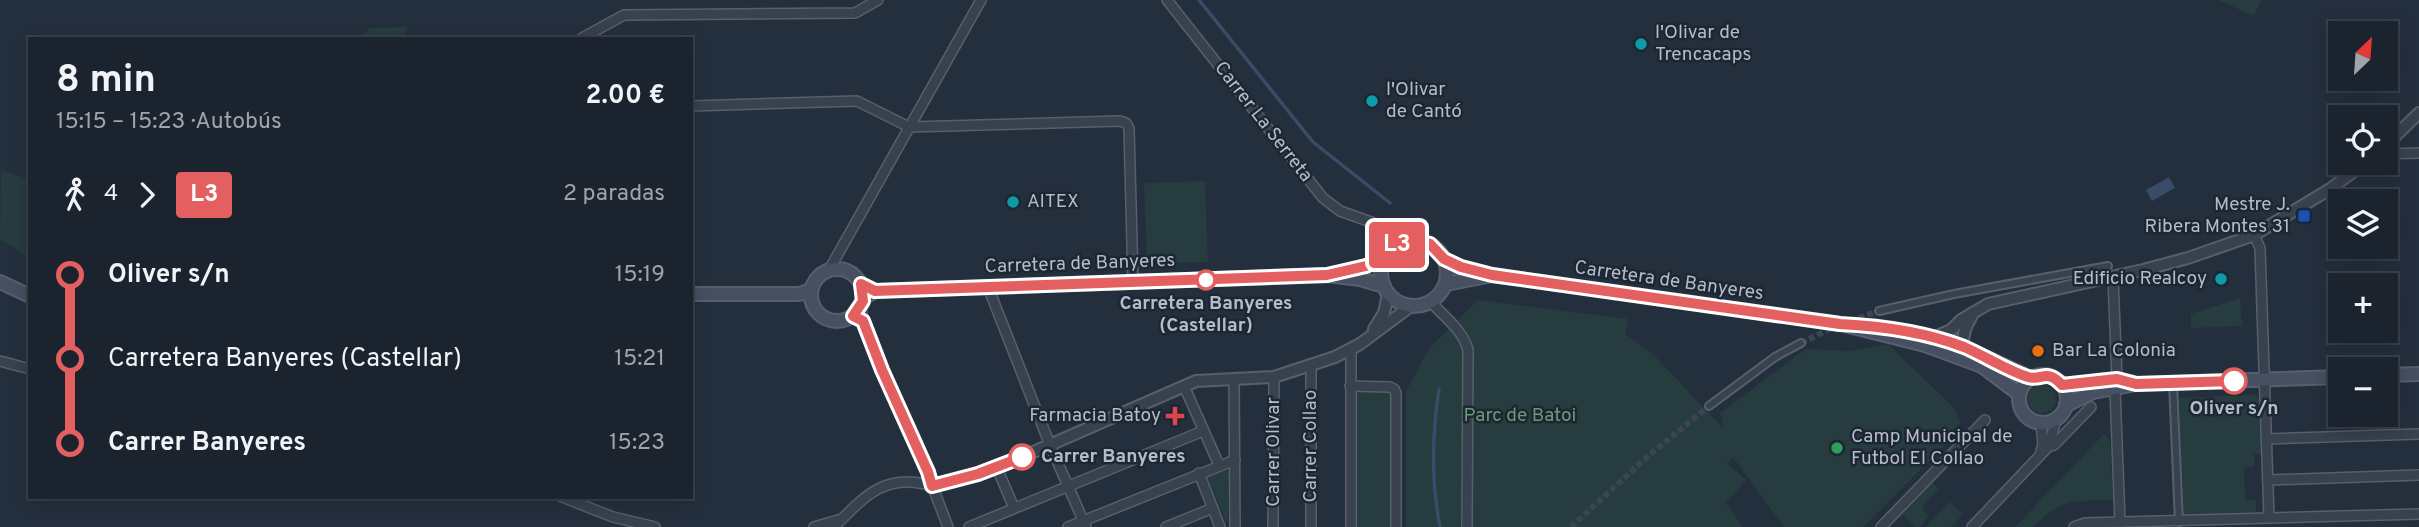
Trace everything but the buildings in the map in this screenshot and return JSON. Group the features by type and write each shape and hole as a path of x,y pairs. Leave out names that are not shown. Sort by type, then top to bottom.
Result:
{"main road":[{"path":"1412,240 1430,244 1444,259 1447,267 1446,284 1441,293 1431,302 1411,306 1401,304 1386,290 1381,276 1388,253 1412,240"},
{"name":"Carretera de Banyeres","path":"1327,275 1366,266 1388,253"},
{"name":"Carretera de Banyeres","path":"1444,259 1461,267 1492,275 1935,337 1962,346 2031,378"},
{"path":"835,266 856,277 861,284 860,310 846,320 828,320 815,309 807,295 817,277 835,266"},
{"name":"Carretera de Banyeres","path":"861,284 875,291 1327,275 1360,279 1386,290"},
{"name":"Carretera de Banyeres","path":"1446,284 1492,275"},
{"path":"0,282 28,295"},
{"name":"Carretera de Banyeres","path":"860,310 875,291"},
{"path":"693,294 807,295"},
{"name":"Carretera de Banyeres","path":"1840,324 1925,345 1982,366 2020,394"},
{"path":"2398,375 2419,374"},
{"path":"2066,405 2066,394 2062,385 2057,379 2046,375 2031,378 2020,394 2024,413 2031,420 2041,422 2056,419 2066,405 2116,384"},
{"path":"2062,385 2328,377"}],"street":[{"path":"584,37 624,15 855,13 878,0"},
{"path":"835,266 981,0"},
{"name":"Carrer La Serreta","path":"1167,0 1323,198 1340,211 1412,240"},
{"path":"693,106 857,102 909,127 1120,121 1126,123 1129,128 1133,282"},
{"path":"2398,133 2419,113"},
{"path":"2398,154 2419,153"},
{"path":"1879,311 1954,294 2188,258 2254,235 2349,175"},
{"path":"1375,224 1384,232 1388,253"},
{"path":"2254,235 2260,248 2269,519"},
{"path":"1935,337 1988,304 2111,271"},
{"path":"2111,271 2120,522"},
{"path":"988,287 1050,445 1085,524"},
{"path":"834,527 872,492 893,482 906,480 932,486 997,468 1200,380 1274,377 1351,356 1370,335 1384,313 1386,290"},
{"path":"1431,302 1447,322 1460,332 1468,350 1467,527"},
{"path":"1370,335 1411,306"},
{"path":"860,310 882,370 928,472 948,527"},
{"path":"1962,346 1965,329 1973,313"},
{"path":"1709,405 1775,357 1801,343"},
{"path":"1351,356 1351,527"},
{"path":"0,361 28,368"},
{"name":"Carrer Collao","path":"1311,366 1311,527"},
{"name":"Carrer Olivar","path":"1273,527 1274,377"},
{"path":"1234,379 1235,527"},
{"path":"2173,383 2179,522"},
{"path":"1184,386 1219,465"},
{"path":"1350,386 1390,387 1396,393 1396,527"},
{"path":"2049,446 2054,445 2091,407"},
{"path":"1881,527 1985,419"},
{"path":"1973,527 2049,446 2056,419"},
{"path":"2039,457 2043,444 2041,422"},
{"path":"969,527 1203,431"},
{"path":"2266,439 2419,434"},
{"path":"1068,527 1085,524 1199,473 1235,460"},
{"path":"997,468 1014,508"},
{"path":"1199,473 1220,527"},
{"path":"2268,480 2419,475"},
{"path":"567,499 613,517 655,527"},
{"path":"1166,527 1213,508"},
{"path":"2074,527 2085,523 2419,514"},
{"path":"814,527 843,518"}],"green space":[{"path":"2218,0 2261,0 2254,16"},
{"path":"408,27 404,37 362,37 370,28"},
{"path":"1,170 28,179 28,257 0,239"},
{"path":"1205,181 1208,262 1147,264 1144,183"},
{"path":"2240,298 2242,326 2191,328 2191,314"},
{"name":"Parc de Batoi","path":"1478,300 1628,319 1625,334 1653,354 1724,429 1720,413 1806,349 1850,351 1888,344 1953,407 1961,422 1953,430 1956,434 1863,527 1784,527 1733,457 1727,463 1746,480 1726,503 1743,527 1406,527 1406,391 1430,347"},
{"path":"2042,385 2052,389 2056,399 2052,409 2042,413 2032,409 2028,399 2032,389"},
{"path":"1358,389 1391,394 1391,527 1356,527 1355,392"},
{"path":"2255,395 2259,399 2261,454 2254,454 2255,467 2244,468 2245,500 2256,500 2256,513 2184,516 2179,398"},
{"path":"2104,434 2110,440 2113,500 2070,503 2052,511 2033,527 2015,527"},
{"path":"1224,469 1229,473 1228,521 1208,479 1210,475"},
{"path":"1932,482 1939,489 1922,507 1928,517 1920,527 1915,527 1902,514"},
{"path":"1950,502 1963,514 1951,527 1926,527"}],"water":[{"path":"2169,177 2175,188 2152,201 2146,190"}],"waterway":[{"path":"1199,0 1313,142 1390,203"},
{"path":"1439,389 1434,458 1440,527"}],"tunnel":[{"path":"1801,343 1840,324 1879,311"},
{"path":"1571,527 1646,458 1709,406"}],"bus line":[{"name":"L3","path":"1022,457 997,468 932,486 863,321 853,316 863,301 861,284 875,291 1327,275 1366,266 1385,258 1392,248 1402,242 1417,240 1430,244 1444,259 1461,267 1492,275 1935,337 1962,346 2031,378 2046,375 2057,379 2062,385 2117,379 2136,384 2234,381"}],"place":[{"name":"l'Olivar de Trencacaps","path":"1641,44"},
{"name":"l'Olivar de Cantó","path":"1372,101"},
{"name":"AITEX","path":"1013,202"},
{"name":"Mestre J. Ribera Montes 31","path":"2304,216"},
{"name":"Edificio Realcoy","path":"2221,279"},
{"name":"Carretera Banyeres (Castellar)","path":"1206,280"},
{"name":"Bar La Colonia","path":"2038,351"},
{"name":"Oliver s/n","path":"2234,381"},
{"name":"Farmacia Batoy","path":"1175,416"},
{"name":"Camp Municipal de Futbol El Collao","path":"1837,448"},
{"name":"Carrer Banyeres","path":"1022,457"}]}
